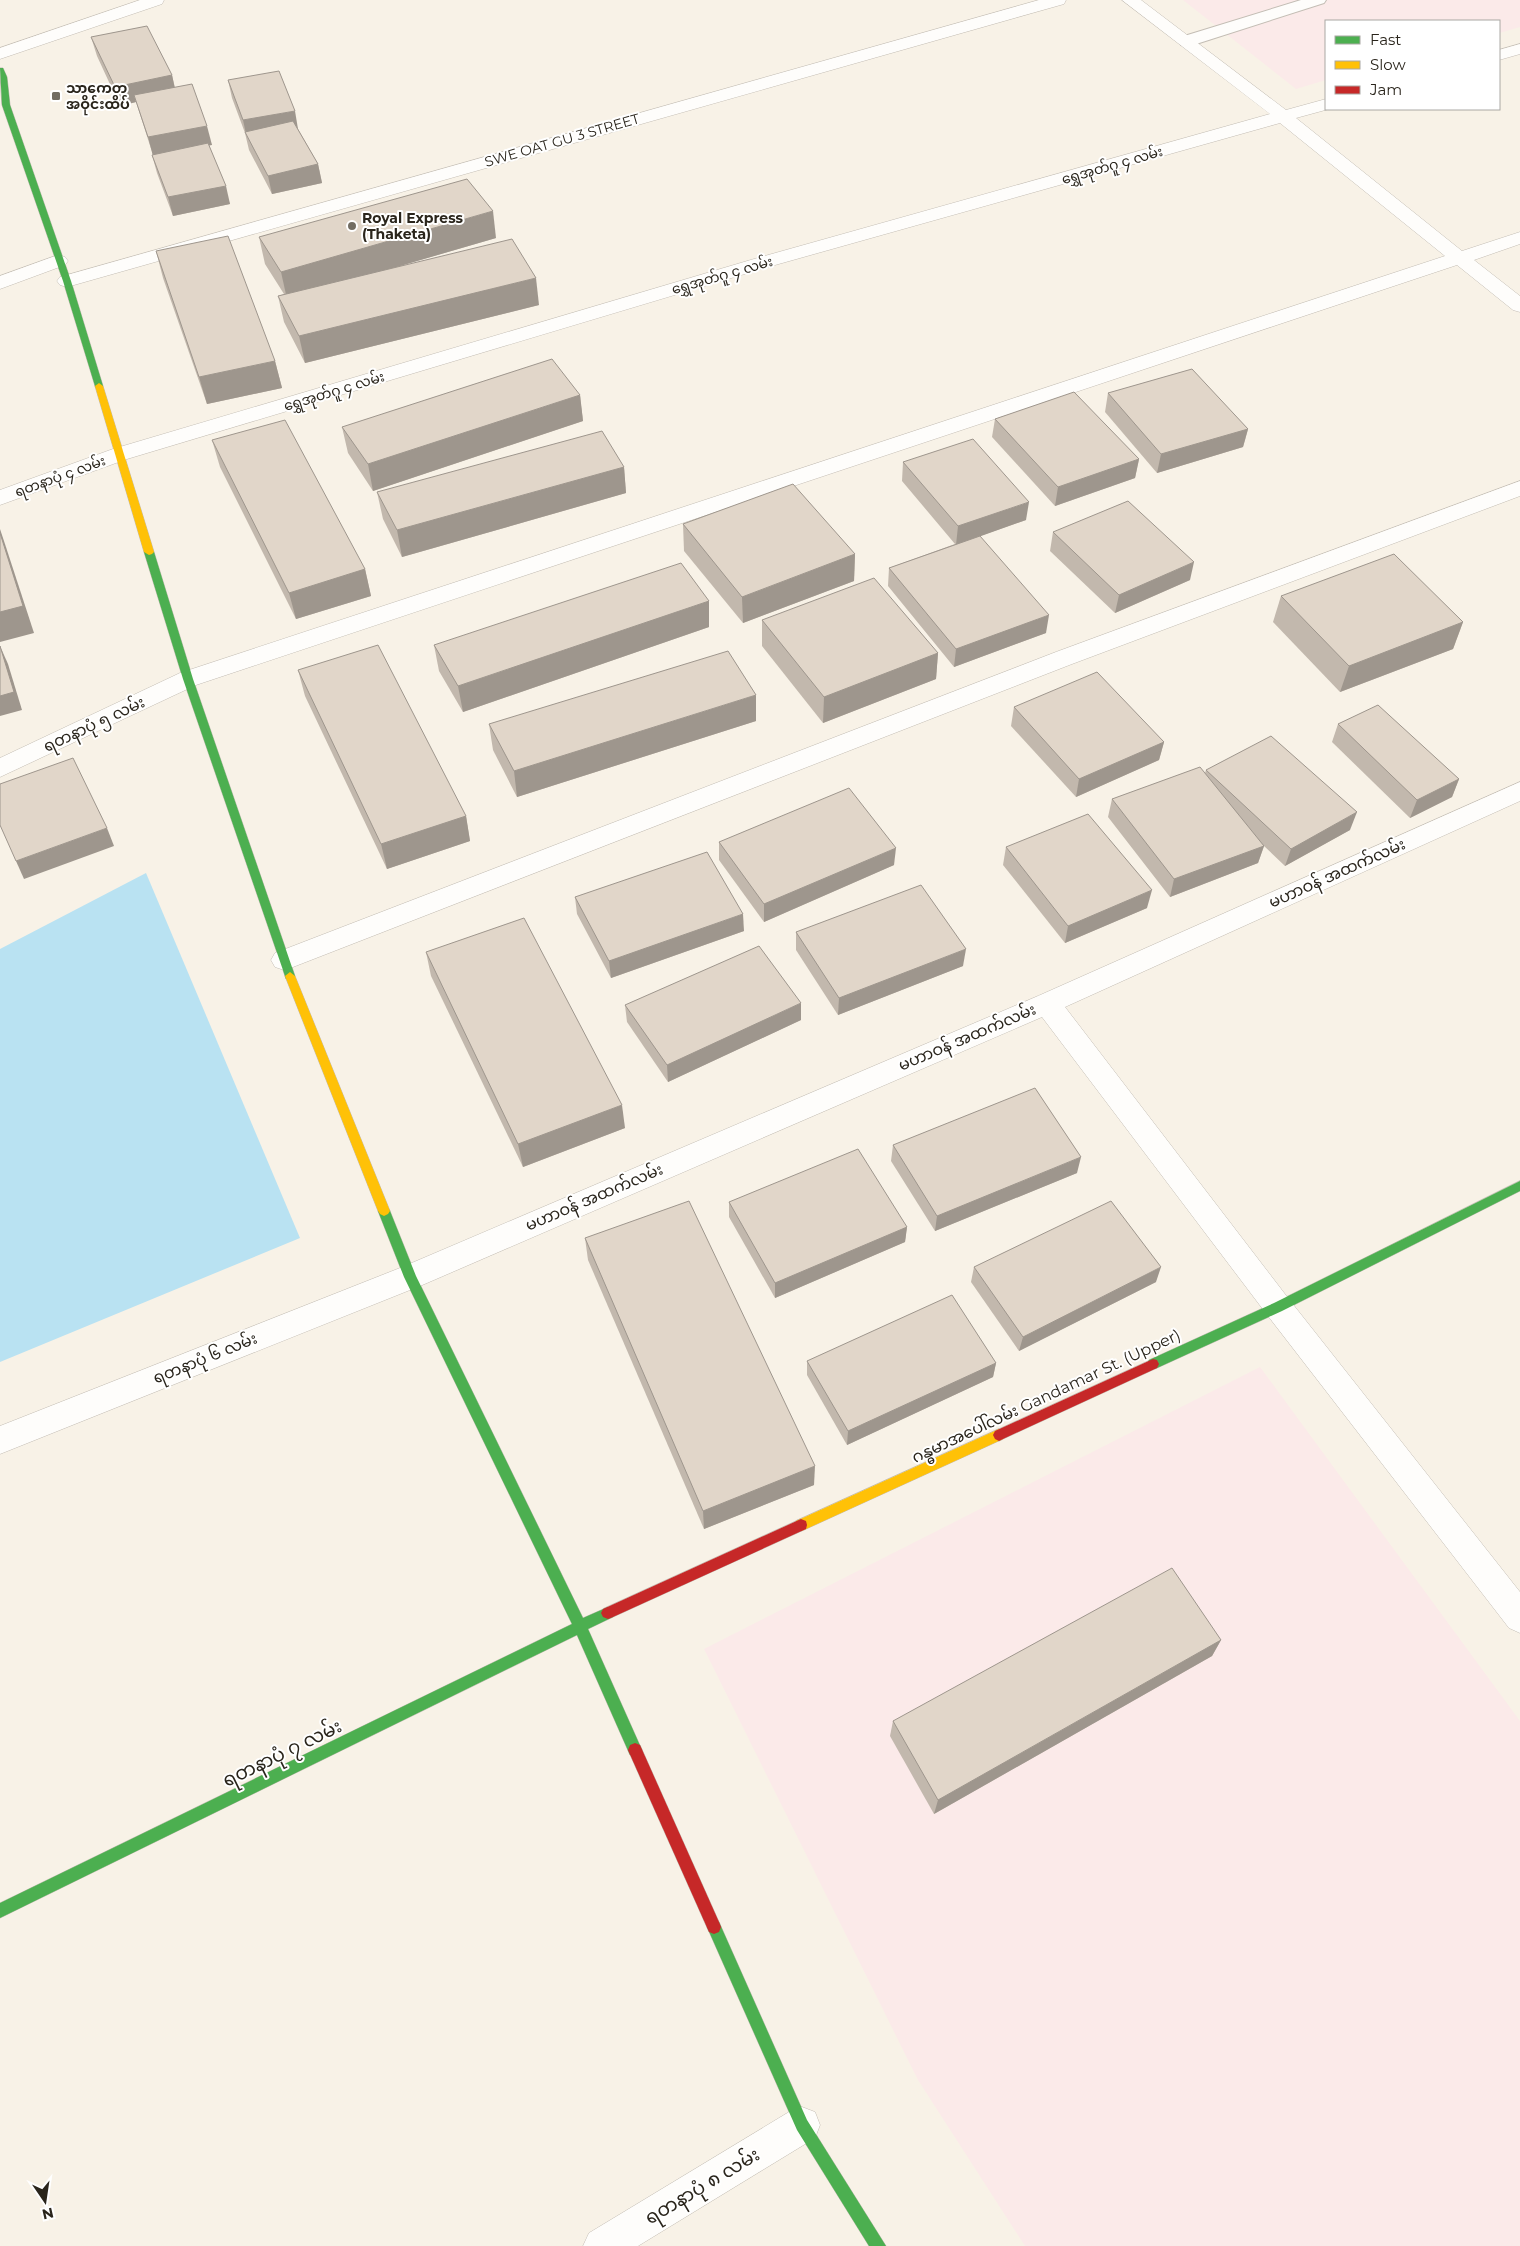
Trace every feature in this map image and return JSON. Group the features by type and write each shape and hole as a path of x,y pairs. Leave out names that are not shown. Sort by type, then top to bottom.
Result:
{"main road":[{"path":"0,70 3,77 3,106 58,261 67,281 188,679 284,960 410,1276 580,1626 802,2125 878,2246"},
{"name":"ဂန္ဓမာအပေါ်လမ်း Gandamar St. (Upper)","path":"580,1626 1278,1307 1520,1186"},
{"name":"ရတနာပုံ ၇ လမ်း","path":"0,1911 580,1626"}],"street":[{"path":"0,54 156,0"},
{"name":"SWE OAT GU 3 STREET","path":"67,281 1058,0"},
{"path":"1130,0 1187,41 1284,117 1520,306"},
{"path":"1500,55 1520,49"},
{"name":"ရွှေအုတ်ဂူ ၄ လမ်း","path":"120,454 761,263 1325,104"},
{"name":"ရတနာပုံ ၅ လမ်း","path":"0,768 188,679 1520,238"},
{"path":"0,284 58,261"},
{"name":"ရတနာပုံ ၄ လမ်း","path":"0,498 120,454"},
{"path":"284,960 1064,658 1520,488"},
{"name":"မဟာဝန် အထက်လမ်း","path":"410,1276 1047,1003 1520,791"},
{"path":"1047,1003 1278,1307 1520,1617"},
{"name":"ရတနာပုံ ၆ လမ်း","path":"0,1440 410,1276"},
{"name":"ရတနာပုံ ၈ လမ်း","path":"602,2246 802,2125"}],"lane":[{"path":"1187,41 1318,0"}],"shaded area":[{"path":"1183,0 1520,0 1520,27 1500,33 1500,20 1325,20 1325,80 1296,89"},
{"path":"1260,1367 1520,1721 1520,2246 1025,2246 918,2080 704,1649"}],"water":[{"path":"146,873 300,1238 0,1362 0,949"}],"building":[{"path":"147,26 172,75 115,87 91,37"},
{"path":"279,71 295,111 243,120 228,80"},
{"path":"192,84 207,126 148,137 134,95"},
{"path":"293,121 318,164 268,176 245,132"},
{"path":"208,143 226,186 168,197 152,155"},
{"path":"467,179 493,211 281,272 259,237"},
{"path":"228,236 275,361 199,377 156,251"},
{"path":"512,239 536,278 299,336 278,296"},
{"path":"552,359 580,395 368,464 342,427"},
{"path":"1192,369 1248,429 1161,454 1108,393"},
{"path":"1074,392 1139,459 1058,487 995,419"},
{"path":"285,420 365,569 289,593 212,440"},
{"path":"602,431 624,467 397,530 377,492"},
{"path":"973,439 1029,502 958,526 903,462"},
{"path":"793,484 855,554 742,597 683,524"},
{"path":"1128,501 1194,562 1119,595 1053,532"},
{"path":"0,533 23,606 0,612"},
{"path":"980,536 1049,615 956,649 889,568"},
{"path":"1394,554 1463,622 1349,666 1281,596"},
{"path":"681,563 709,601 458,686 434,645"},
{"path":"874,578 938,653 824,697 762,620"},
{"path":"378,645 466,816 381,844 298,670"},
{"path":"0,646 14,692 0,696"},
{"path":"728,651 756,695 514,771 489,724"},
{"path":"1097,672 1164,742 1079,779 1014,707"},
{"path":"1378,705 1459,779 1417,800 1338,724"},
{"path":"1271,736 1357,812 1291,849 1206,770"},
{"path":"73,758 107,828 16,861 0,825 0,784"},
{"path":"1200,767 1264,846 1174,879 1112,799"},
{"path":"849,788 896,848 764,904 719,842"},
{"path":"1088,814 1152,890 1068,926 1006,847"},
{"path":"707,852 743,914 609,961 575,897"},
{"path":"921,885 966,949 839,998 796,932"},
{"path":"524,918 622,1105 518,1144 426,952"},
{"path":"759,946 801,1003 667,1065 625,1005"},
{"path":"1035,1088 1081,1157 937,1216 893,1145"},
{"path":"858,1149 907,1227 775,1283 729,1202"},
{"path":"689,1201 815,1466 703,1511 585,1238"},
{"path":"1111,1201 1161,1267 1023,1337 974,1267"},
{"path":"952,1295 996,1363 848,1431 807,1361"},
{"path":"1172,1568 1221,1640 938,1800 893,1721"}],"traffic: fast":[{"path":"0,70 3,77 6,105 67,281 99,386"},
{"path":"149,552 188,679 290,976"},
{"path":"1153,1364 1278,1307 1520,1186"},
{"path":"384,1211 410,1277 580,1626 635,1750"},
{"path":"0,1911 608,1613"},
{"path":"714,1927 802,2125 878,2246"}],"traffic: slow":[{"path":"99,386 149,552"},
{"path":"290,976 384,1211"},
{"path":"801,1525 999,1435"}],"traffic: jam":[{"path":"999,1435 1153,1364"},
{"path":"608,1613 801,1525"},
{"path":"635,1750 714,1927"}],"place":[{"name":"သာကေတ အဝိုင်းထိပ်","path":"56,96"},
{"name":"Royal Express (Thaketa)","path":"352,226"}]}
